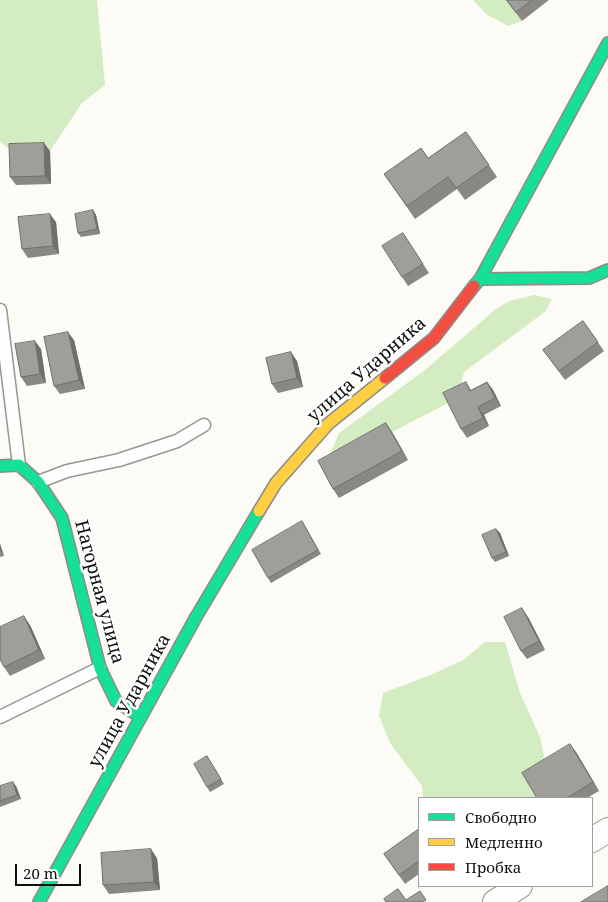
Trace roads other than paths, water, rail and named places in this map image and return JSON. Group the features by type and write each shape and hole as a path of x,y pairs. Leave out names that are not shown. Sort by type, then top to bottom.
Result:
{"main road":[{"name":"улица Ударника","path":"39,902 125,752 140,717 196,617 276,483 328,424 434,338 480,279 608,43"},
{"path":"480,279 589,278 608,270"},
{"path":"0,466 19,464"},
{"name":"Нагорная улица","path":"19,464 38,482 62,518 100,668 116,701 140,717"}],"street":[{"path":"593,839 608,830"},
{"path":"495,902 518,887"}],"lane":[{"path":"0,310 19,464"},
{"path":"38,482 67,471 120,460 177,441 204,425"},
{"path":"196,617 202,629"},
{"path":"0,717 100,668"}]}
